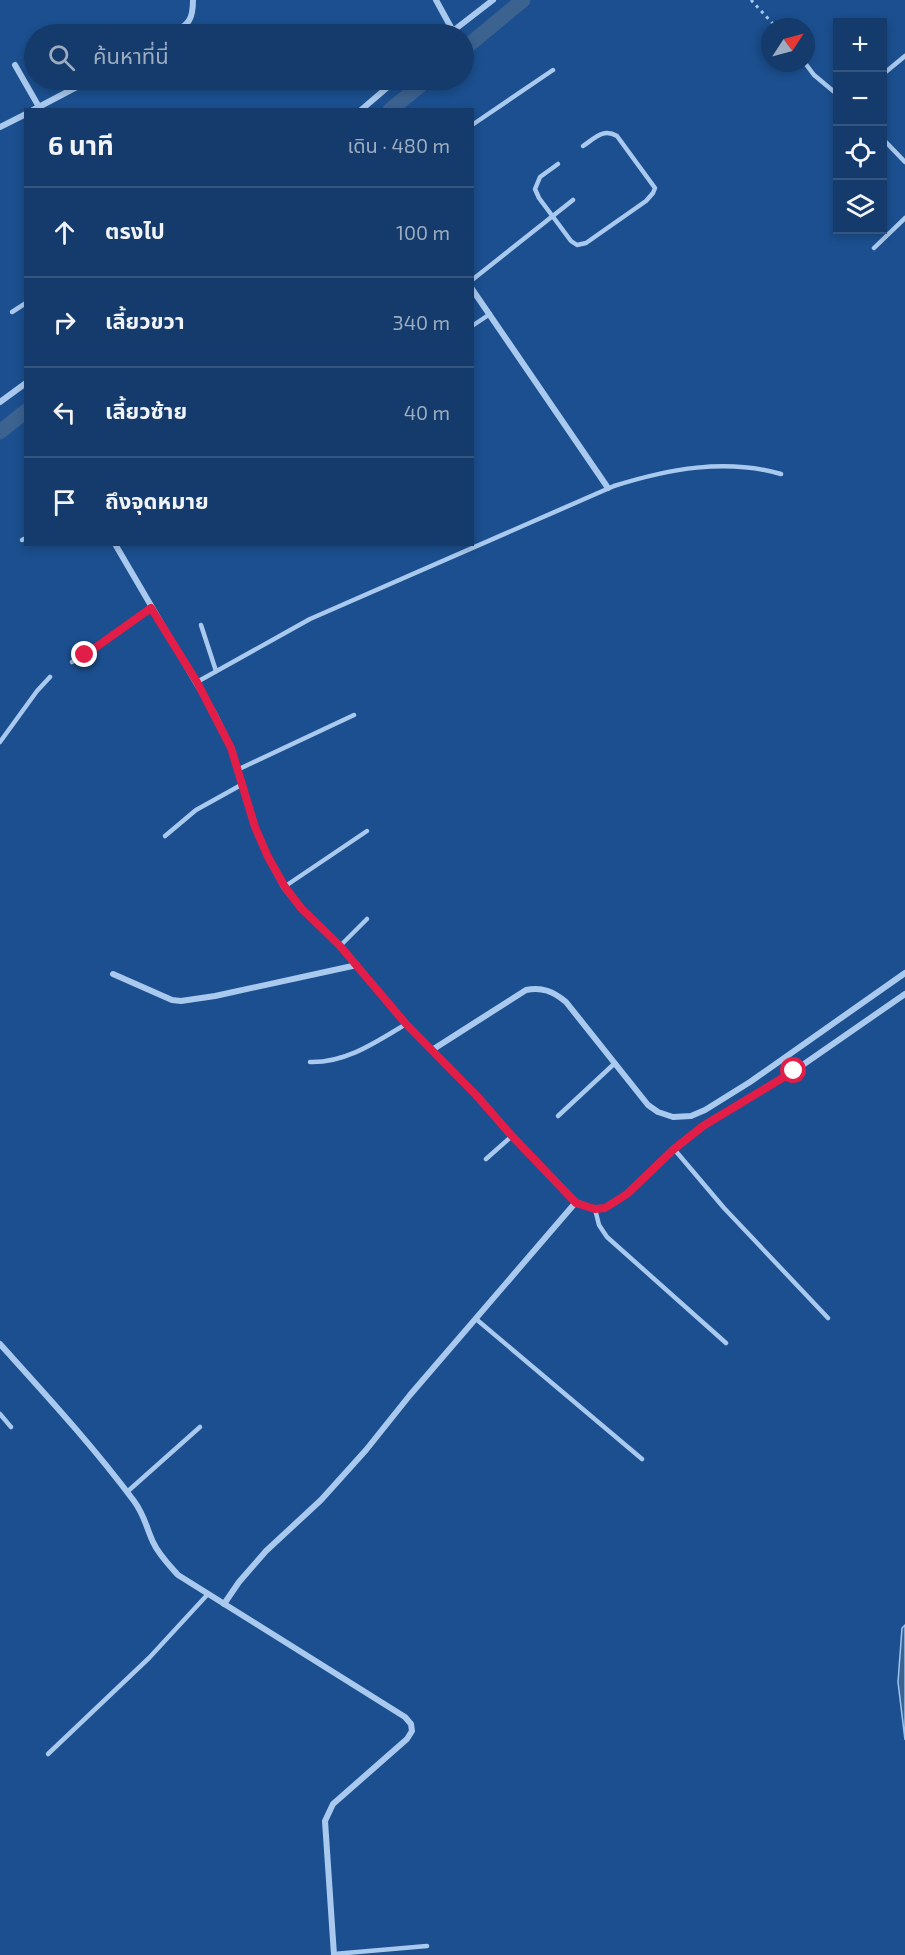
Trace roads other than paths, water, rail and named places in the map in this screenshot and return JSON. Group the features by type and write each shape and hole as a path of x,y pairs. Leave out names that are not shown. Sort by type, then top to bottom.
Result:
{"street":[{"path":"186,24 192,18 193,0"},
{"path":"436,0 447,24"},
{"path":"462,24 493,0"},
{"path":"15,65 24,83"},
{"path":"27,90 36,108 71,90"},
{"path":"363,108 384,90"},
{"path":"0,127 24,115"},
{"path":"474,292 608,488"},
{"path":"0,402 24,387"},
{"path":"116,546 197,682 231,748 255,827 285,887 301,908 357,965 406,1024 476,1095 576,1203 595,1209 605,1208 627,1194 674,1149 703,1126 794,1071 905,994"},
{"path":"113,974 172,1000 181,1001 215,996 357,965"},
{"path":"432,1050 526,990 539,988 556,993 566,1002 648,1105 673,1118 691,1116 750,1082 905,973"},
{"path":"224,1604 239,1582 266,1551 321,1500 366,1450 576,1203"},
{"path":"0,1344 127,1492 145,1517 153,1542 165,1561 178,1575 405,1717 411,1724 412,1731 407,1739 333,1804 325,1821 334,1954"}],"lane":[{"path":"886,72 905,56"},
{"path":"474,123 553,70"},
{"path":"812,72 833,92"},
{"path":"558,164 540,177 535,189 571,241 577,245 586,243 603,233 653,193 655,188 617,136 610,132 603,132 583,146"},
{"path":"887,143 905,162"},
{"path":"474,278 573,200"},
{"path":"873,248 905,218"},
{"path":"12,312 24,304"},
{"path":"474,325 490,314"},
{"path":"197,682 310,619 608,488 649,475 721,466 746,467 781,474"},
{"path":"72,662 151,608"},
{"path":"201,625 216,671"},
{"path":"0,742 50,677"},
{"path":"237,770 354,715"},
{"path":"165,836 206,803 242,785"},
{"path":"285,887 367,831"},
{"path":"340,946 367,919"},
{"path":"310,1062 326,1062 349,1055 372,1045 406,1024"},
{"path":"558,1116 615,1063"},
{"path":"486,1158 512,1136"},
{"path":"674,1149 724,1208 828,1318"},
{"path":"595,1209 599,1225 607,1237 726,1343"},
{"path":"476,1319 642,1459"},
{"path":"0,1414 11,1427"},
{"path":"127,1492 200,1427"},
{"path":"48,1754 148,1658 208,1594"},
{"path":"334,1954 428,1946"}],"water":[{"path":"905,1625 905,1740 898,1682 902,1628"}],"waterway":[{"path":"474,41 523,0"},
{"path":"392,108 415,90"},
{"path":"0,432 24,413"}]}
